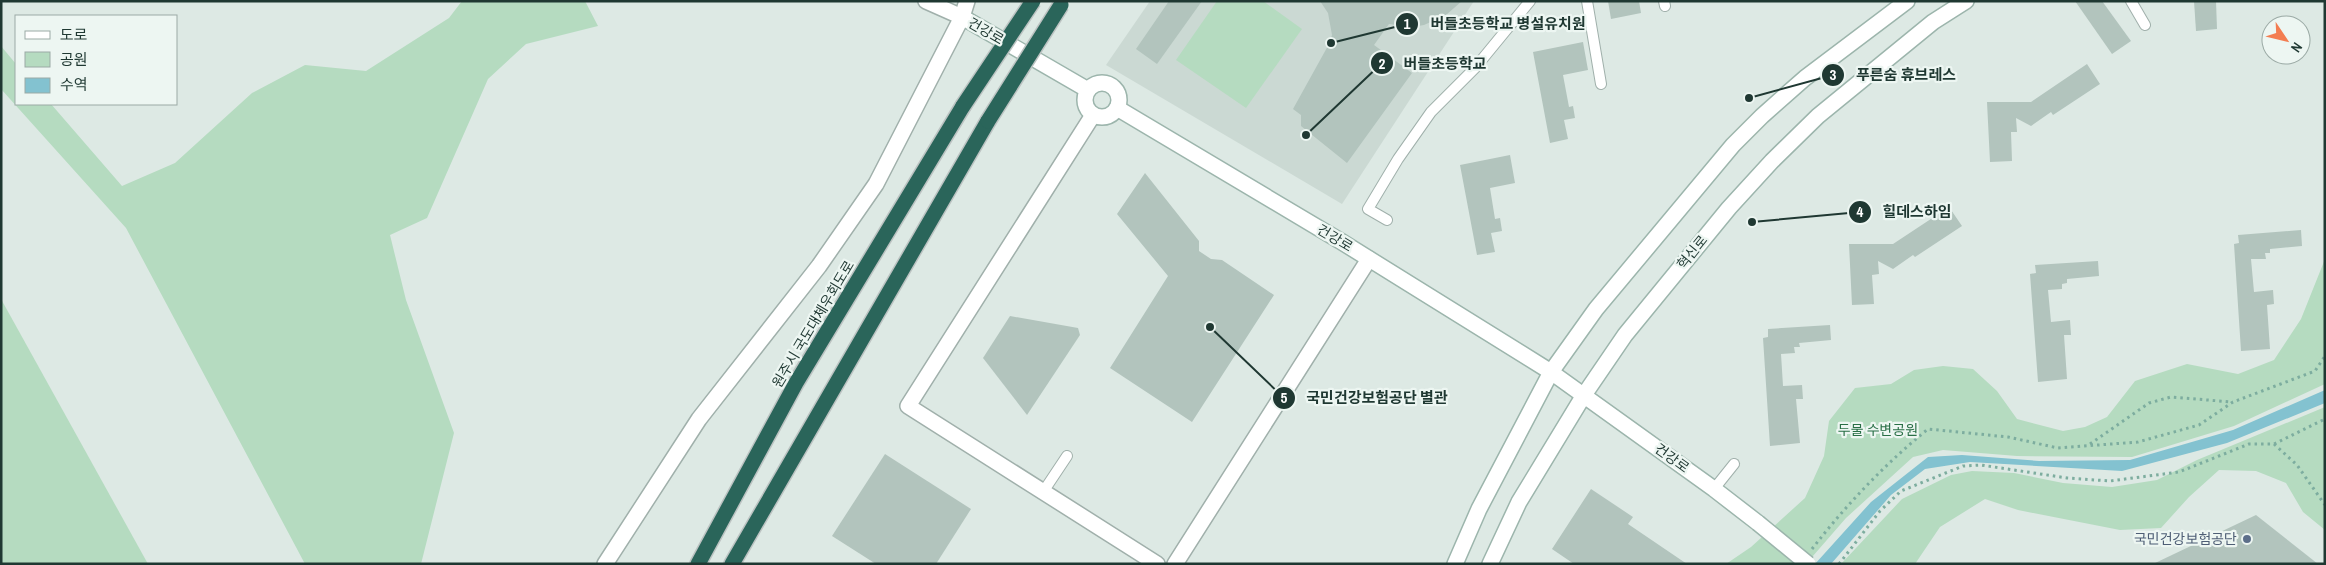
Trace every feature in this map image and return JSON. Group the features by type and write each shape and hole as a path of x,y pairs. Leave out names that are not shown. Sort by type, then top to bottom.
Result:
{"highway":[{"name":"원주시 국도대체우회도로","path":"698,564 796,382 963,106 1033,1"},
{"path":"732,564 988,121 1062,3"}],"street":[{"name":"건강로","path":"926,1 962,17 1088,90"},
{"path":"605,564 699,419 819,266 876,184 962,17 967,1"},
{"path":"1455,564 1479,509 1552,372 1596,309 1733,145 1805,78 1907,1"},
{"name":"혁신로","path":"1490,564 1519,502 1584,396 1625,335 1729,208 1772,161 1818,116 1933,22 1966,1"},
{"path":"1103,83 1113,87 1119,97 1117,108 1110,116 1093,115 1085,101 1088,90 1092,86 1103,83"},
{"name":"건강로","path":"1117,108 1369,259 1552,372 1714,489 1808,560"},
{"path":"1093,115 908,406 1157,564"},
{"path":"1175,564 1369,259"}],"lane":[{"path":"1387,220 1368,209 1398,159 1431,112 1475,68 1530,1"},
{"path":"1587,1 1601,84"},
{"path":"2131,1 2145,25"},
{"path":"1043,492 1067,456"},
{"path":"1714,489 1734,464"}],"path":[{"path":"1808,560 1838,515 1893,460 1928,429 2008,437 2058,448 2138,442 2199,425 2233,402 2315,371 2325,356"},
{"path":"2089,445 2150,403 2171,396 2233,402"},
{"path":"1839,564 1880,511 1902,491 1963,466 1981,465 2068,478 2110,481 2179,472 2249,444 2274,444 2325,419"},
{"path":"2274,444 2297,465 2325,505"}],"shaded area":[{"path":"1150,1 1474,1 1342,204 1106,65"}],"green space":[{"path":"462,1 585,1 598,26 526,44 488,79 427,218 390,235 406,300 454,433 421,564 305,564 126,228 15,105 52,105 122,186 175,163 252,93 305,65 366,71 449,18"},
{"path":"1217,1 1263,1 1302,29 1246,108 1176,60"},
{"path":"1,46 15,63 15,105 1,89"},
{"name":"두물 수변공원","path":"2325,259 2325,384 2234,426 2132,457 2017,456 1943,450 1913,457 1846,518 1806,564 1726,564 1751,547 1805,498 1824,456 1829,421 1855,388 1891,384 1914,370 1943,366 1973,369 1997,391 2017,419 2063,431 2085,427 2107,417 2135,381 2187,364 2238,374 2274,360 2301,319"},
{"path":"1,299 148,564 1,564"},
{"path":"2325,407 2325,530 2303,512 2286,483 2256,471 2219,470 2189,497 2161,528 2120,530 2018,510 1985,499 1940,527 1915,564 1841,564 1902,499 1951,475 1972,471 2014,473 2063,483 2112,487 2157,480 2197,460"}],"water":[{"path":"2325,390 2325,403 2227,443 2122,471 1970,462 1925,469 1891,495 1831,564 1815,564 1871,502 1928,457 1962,455 2039,461 2130,460 2233,430"}],"building":[{"path":"1169,1 1202,1 1157,64 1136,49"},
{"path":"1320,1 1462,1 1446,15 1424,25 1412,27 1389,24 1374,45 1412,73 1347,163 1301,126 1301,115 1293,109 1329,44 1332,35 1328,13"},
{"path":"1608,1 1639,1 1641,13 1611,19"},
{"path":"2075,1 2102,1 2131,41 2112,54"},
{"path":"2194,1 2216,1 2217,29 2196,31"},
{"path":"1583,42 1588,70 1563,75 1569,107 1573,106 1575,118 1564,120 1568,139 1550,143 1533,52"},
{"path":"2087,64 2100,84 2053,115 2051,112 2031,126 2016,118 2017,132 2011,132 2012,161 1990,162 1987,102 2031,102"},
{"path":"1510,155 1515,183 1490,188 1495,219 1500,218 1502,231 1491,233 1495,252 1477,255 1460,165"},
{"path":"1145,173 1199,241 1199,251 1211,259 1222,260 1274,295 1192,422 1110,368 1168,276 1117,214"},
{"path":"1949,207 1962,226 1893,269 1878,261 1879,274 1872,275 1874,304 1852,305 1849,244 1893,244"},
{"path":"2301,230 2302,246 2270,249 2270,253 2265,253 2266,259 2251,259 2254,292 2273,290 2274,304 2267,305 2270,349 2241,351 2234,244 2239,243 2238,235"},
{"path":"2098,261 2099,276 2067,279 2067,283 2062,284 2062,289 2048,290 2051,322 2070,320 2071,335 2064,335 2067,379 2038,382 2030,274 2036,273 2035,265"},
{"path":"1010,316 1078,328 1080,335 1027,415 983,358"},
{"path":"1830,325 1831,340 1799,343 1800,347 1794,347 1795,353 1781,354 1783,386 1802,385 1803,399 1796,399 1800,443 1770,446 1763,338 1768,337 1768,329"},
{"path":"885,454 971,509 936,564 876,564 832,536"},
{"path":"1591,489 1633,517 1628,524 1687,564 1574,564 1552,549"},
{"name":"국민건강보험공단","path":"2256,515 2318,564 2153,564"}],"place":[{"name":"버들초등학교 병설유치원","path":"1331,43"},
{"name":"푸른숨 휴브레스","path":"1749,98"},
{"name":"버들초등학교","path":"1306,135"},
{"name":"힐데스하임","path":"1752,222"},
{"name":"국민건강보험공단 별관","path":"1210,327"},
{"name":"국민건강보험공단","path":"2247,539"}]}
